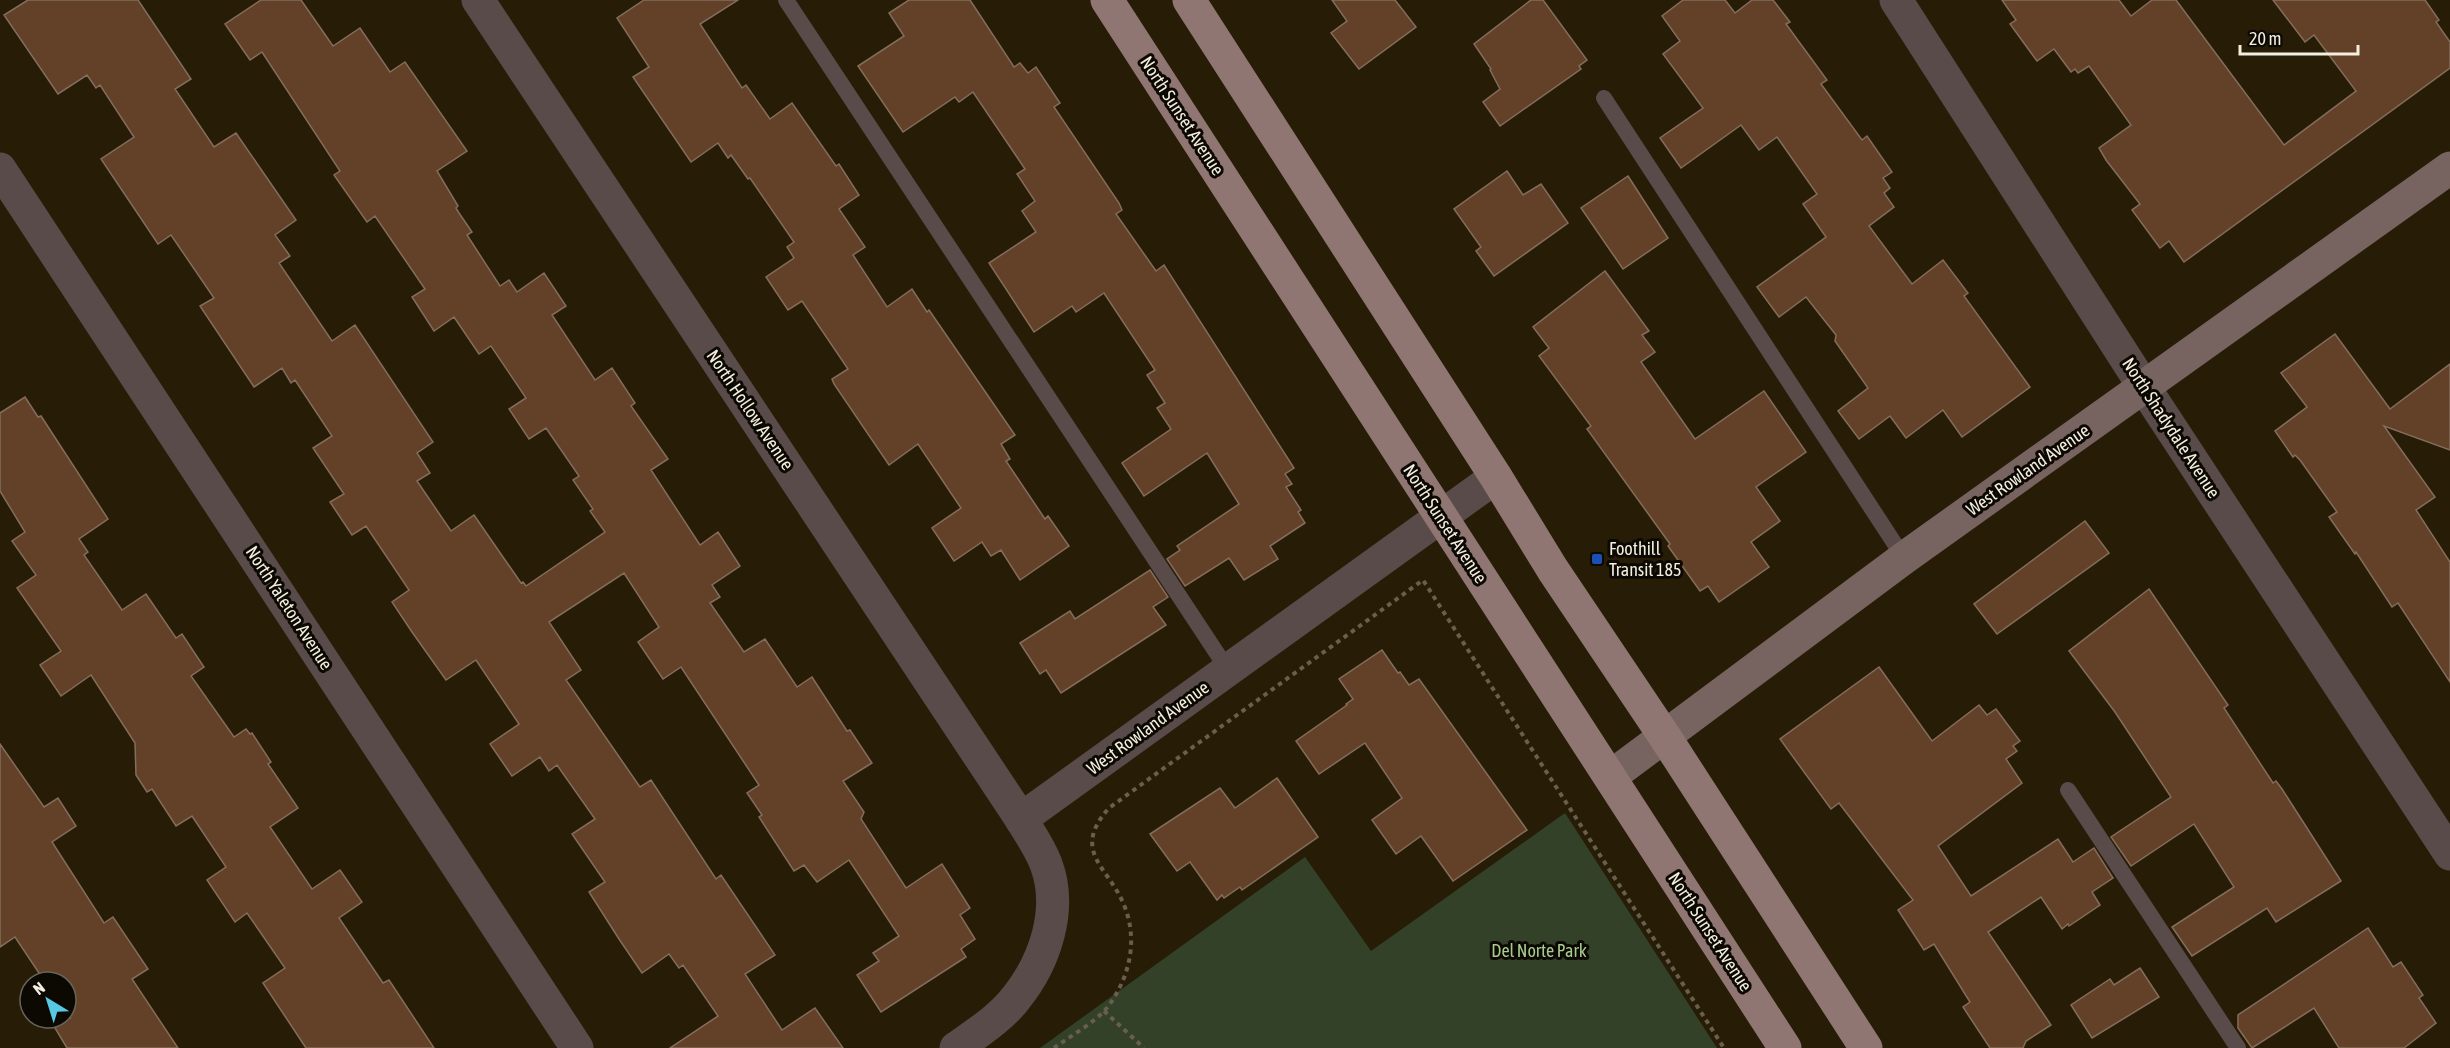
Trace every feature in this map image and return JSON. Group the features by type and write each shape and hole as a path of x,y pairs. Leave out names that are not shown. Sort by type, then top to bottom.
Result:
{"main road":[{"name":"North Sunset Avenue","path":"1107,0 1785,1048"},
{"path":"1189,0 1496,477 1553,570 1665,737 1866,1048"}],"street":[{"name":"North Hollow Avenue","path":"478,0 1021,819"},
{"name":"North Shadydale Avenue","path":"1896,0 2144,387 2450,854"},
{"name":"West Rowland Avenue","path":"1610,777 1904,558 2450,168"},
{"name":"North Yaleton Avenue","path":"0,169 577,1048"},
{"name":"West Rowland Avenue","path":"1021,819 1496,477"},
{"path":"956,1048 998,1017 1015,999 1030,978 1049,934 1052,889 1046,864 1021,819"}],"lane":[{"path":"786,0 1228,670"},
{"path":"1604,98 1904,558"},
{"path":"2068,790 2238,1048"}],"path":[{"path":"1054,1048 1104,1011 1125,977 1130,961 1132,938 1124,903 1100,869 1094,852 1093,835 1098,821 1109,808 1423,580 1724,1048"},
{"path":"1104,1011 1144,1048"}],"green space":[{"name":"Del Norte Park","path":"1565,813 1717,1048 1040,1048 1305,857 1371,951"}],"building":[{"path":"28,0 138,0 191,79 175,89 214,147 236,133 296,220 275,235 290,256 279,263 332,341 355,325 433,442 417,453 430,473 417,481 451,531 474,515 521,583 523,582 526,586 605,532 590,511 593,509 573,480 579,476 546,428 529,439 509,409 526,398 491,346 479,354 454,317 434,331 412,297 425,289 375,216 367,222 334,175 340,171 262,52 250,60 225,24 261,0 301,0 333,46 360,28 390,72 405,62 467,151 437,171 458,206 456,208 472,232 467,235 500,286 509,280 517,292 544,273 566,306 552,315 595,380 612,368 635,403 631,406 668,459 651,470 700,545 718,532 740,566 712,585 720,597 710,603 744,652 765,639 797,687 812,677 847,731 850,730 872,763 843,781 864,812 861,819 906,888 942,864 970,908 960,915 975,939 961,949 966,957 881,1012 857,975 879,961 873,953 899,936 849,860 817,882 804,865 794,871 759,817 762,815 747,793 759,785 681,667 663,679 638,642 659,627 624,573 549,622 581,670 566,680 640,787 651,780 716,879 721,875 775,955 745,974 782,1030 815,1008 843,1048 670,1048 718,1016 683,965 679,968 669,954 642,973 589,892 605,882 572,834 595,819 557,765 549,771 540,757 512,776 490,744 519,724 476,660 446,680 412,632 392,602 409,590 366,526 352,535 330,502 344,494 313,448 332,436 295,380 291,383 282,368 254,387 200,306 214,298 171,235 158,244 101,159 134,137 100,85 96,88 87,75 58,94 4,15"},
{"path":"644,0 738,0 700,24 742,88 746,85 770,119 792,103 836,166 839,164 859,195 839,209 865,247 853,255 887,307 912,289 927,312 929,310 1015,435 1001,444 1010,459 1006,461 1045,519 1048,516 1069,546 1020,580 1001,550 991,556 982,542 954,561 932,528 961,508 918,444 889,465 834,384 832,379 848,369 802,301 788,310 766,277 794,258 787,247 794,242 750,178 748,179 731,155 728,158 718,143 691,162 633,77 649,67 617,18"},
{"path":"909,0 970,0 1014,67 1020,63 1028,73 1036,67 1060,103 1054,107 1119,203 1122,210 1116,214 1156,271 1164,265 1294,468 1285,474 1292,484 1286,487 1301,510 1298,512 1305,523 1270,546 1278,559 1244,580 1229,558 1185,586 1167,559 1180,550 1177,546 1239,504 1207,453 1144,496 1122,463 1171,429 1157,408 1165,403 1147,375 1155,370 1104,293 1076,312 1072,306 1034,332 989,263 1036,232 1022,211 1035,201 1017,174 1025,169 973,92 959,102 955,97 903,132 858,66 904,36 889,13"},
{"path":"1332,0 1395,0 1416,27 1359,69 1331,33 1347,21"},
{"path":"1531,0 1543,0 1587,60 1579,66 1581,69 1500,126 1483,102 1500,89 1491,69 1474,44"},
{"path":"1683,0 1725,0 1735,13 1752,0 1773,0 1790,22 1786,24 1827,80 1821,84 1862,140 1867,136 1892,172 1883,178 1890,188 1884,193 1894,207 1869,226 1912,284 1943,260 1968,293 1964,296 2030,387 1962,437 1943,410 1906,438 1890,416 1859,439 1838,411 1868,388 1835,341 1836,335 1806,297 1779,317 1757,287 1826,237 1803,204 1817,194 1777,137 1759,150 1741,125 1681,168 1660,138 1703,108 1663,54 1680,41 1662,16"},
{"path":"2002,0 2119,0 2131,16 2152,0 2176,0 2284,145 2356,91 2314,35 2305,42 2273,0 2425,0 2439,20 2436,22 2450,42 2450,68 2184,262 2169,241 2160,248 2132,210 2140,204 2099,148 2131,125 2089,66 2078,73 2075,69 2071,72 2054,49 2037,61 2010,24 2016,20"},
{"path":"1507,171 1523,195 1541,184 1568,223 1494,276 1476,251 1481,247 1454,209"},
{"path":"1628,176 1668,238 1623,269 1581,208"},
{"path":"1605,271 1649,331 1642,335 1655,352 1641,362 1695,439 1764,391 1806,452 1756,487 1780,521 1751,542 1769,567 1719,602 1708,586 1700,591 1668,546 1670,544 1587,429 1591,426 1539,356 1549,348 1533,327"},
{"path":"2335,334 2390,409 2450,364 2450,450 2384,426 2435,497 2416,510 2450,562 2450,682 2398,603 2392,607 2356,552 2355,554 2329,517 2337,512 2300,460 2295,455 2293,457 2275,431 2307,407 2281,373"},
{"path":"25,397 38,417 41,416 108,519 79,539 88,552 84,555 122,610 146,594 176,638 182,634 204,667 191,676 234,737 246,729 250,734 252,733 271,762 268,764 298,808 270,827 312,889 340,870 362,902 339,918 383,983 389,980 434,1048 306,1048 263,983 285,968 247,913 235,922 207,880 226,867 192,816 176,826 152,789 147,792 136,775 135,743 91,675 61,696 40,665 61,651 17,588 36,575 12,541 25,532 0,491 0,413"},
{"path":"2085,521 2109,553 1997,634 1974,604"},
{"path":"1150,570 1168,597 1153,607 1166,625 1061,693 1046,670 1040,674 1020,643 1070,611 1075,619"},
{"path":"2149,589 2228,705 2224,708 2273,783 2276,781 2282,789 2341,881 2276,922 2267,908 2192,956 2172,927 2234,887 2194,824 2131,866 2111,837 2171,797 2115,712 2069,651"},
{"path":"1382,650 1409,685 1419,679 1527,830 1453,881 1421,836 1396,854 1372,820 1402,798 1365,743 1319,774 1296,741 1353,699 1339,679"},
{"path":"1879,667 1932,741 1979,705 1987,715 1996,709 2020,741 2013,746 2017,751 2006,759 2022,783 1938,846 1971,896 2058,839 2073,862 2094,848 2113,878 2092,892 2100,905 2069,926 2068,924 2062,929 2041,897 1988,932 2051,1025 2026,1041 2023,1048 1990,1048 1963,1007 1970,1002 1934,944 1924,950 1898,910 1913,900 1839,803 1831,809 1780,739"},
{"path":"0,744 44,807 58,798 76,826 52,842 104,923 113,917 148,969 132,979 178,1048 67,1048 56,1030 78,1030 78,970 37,970 15,937 0,947"},
{"path":"1277,778 1318,837 1242,890 1240,887 1224,898 1222,895 1217,900 1190,862 1177,871 1150,834 1220,788 1235,808"},
{"path":"2368,928 2393,967 2401,962 2423,995 2419,998 2436,1023 2404,1048 2339,1048 2314,1008 2252,1048 2238,1028 2238,1015"},
{"path":"2140,968 2159,997 2092,1038 2071,1005 2110,979 2114,985"}],"place":[{"name":"Foothill Transit 185","path":"1597,559"}]}
